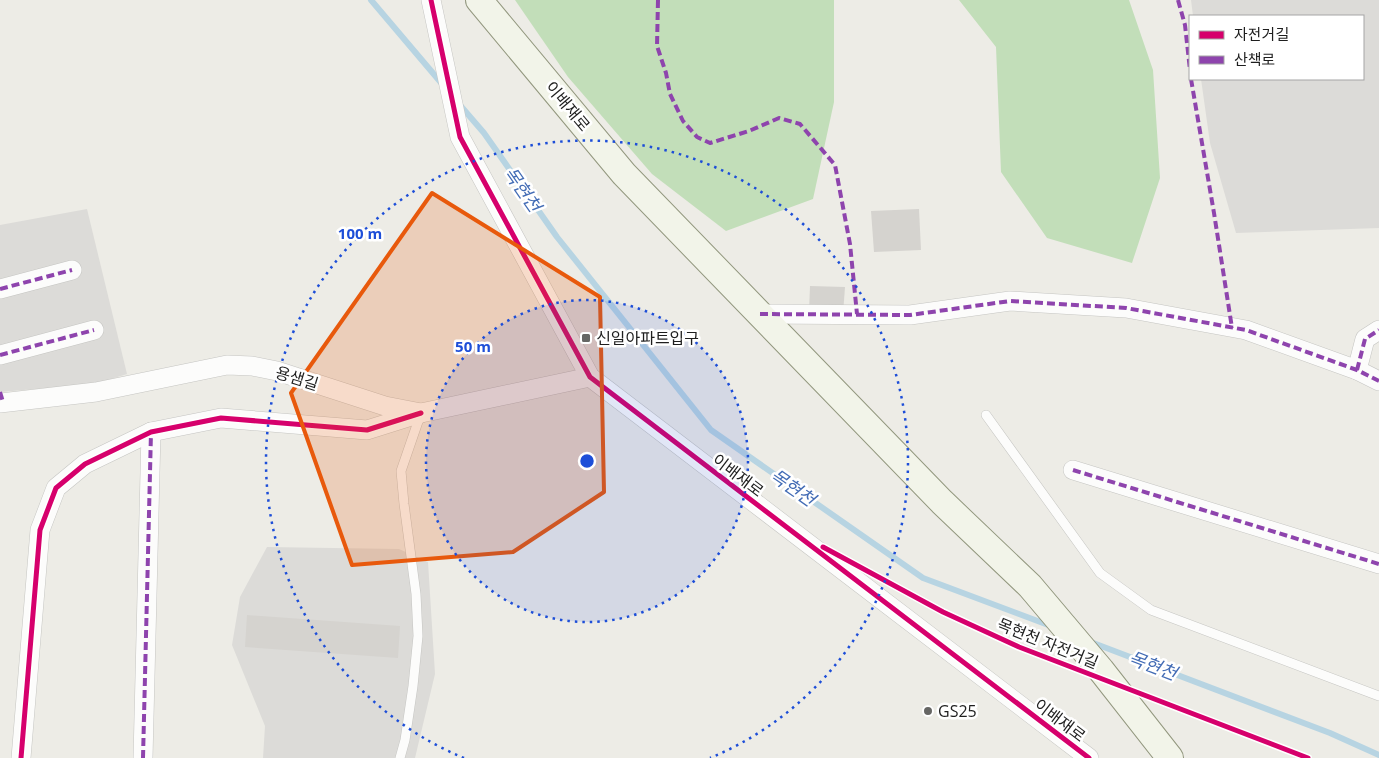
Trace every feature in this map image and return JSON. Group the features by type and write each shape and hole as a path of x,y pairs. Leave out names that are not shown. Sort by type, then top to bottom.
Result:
{"main road":[{"name":"이배재로","path":"479,0 624,174 942,502 1030,586 1101,670 1170,758"}],"street":[{"name":"이배재로","path":"431,0 460,137 590,377 1089,758"},
{"path":"0,289 72,270"},
{"path":"760,314 910,315 1010,301 1126,308 1246,330 1357,370 1379,381"},
{"path":"0,355 94,330"},
{"path":"1357,370 1365,339 1379,330"},
{"name":"용샘길","path":"1,399 96,392 227,365 252,366 277,372 385,406 422,413 590,377"},
{"path":"22,758 40,530 56,488 85,464 152,432 220,418 368,430 422,413"},
{"path":"143,758 152,432"},
{"path":"1074,470 1379,564"}],"lane":[{"path":"400,758 405,740 413,686 418,636 416,594 401,471 422,413"},
{"path":"986,415 1100,573 1151,610 1379,696"}],"highlighted area":[{"path":"432,193 600,297 604,492 513,552 352,565 291,393"}],"shaded area":[{"path":"1191,0 1379,0 1379,228 1236,233 1210,143 1201,80 1364,80 1364,15 1193,15"},
{"path":"87,209 127,374 95,384 0,392 0,225"},
{"path":"267,547 399,549 428,562 435,674 415,758 263,758 265,726 232,645 240,597"}],"green space":[{"path":"515,0 834,0 834,102 813,199 726,231 652,174 568,77"},
{"path":"959,0 1129,0 1153,70 1160,178 1132,263 1047,238 1001,172 996,47"}],"building":[{"path":"919,209 921,250 874,252 871,211"},
{"path":"810,286 845,287 843,314 809,312"},
{"path":"247,615 400,626 398,658 245,647"}],"waterway":[{"name":"목현천","path":"371,0 443,85"},
{"name":"목현천","path":"459,104 484,133 557,237 711,430 923,578 1051,626"},
{"name":"목현천","path":"1088,641 1330,733 1379,755"}],"marked path":[{"path":"658,0 657,46 666,73 670,94 683,121 697,137 710,143 749,131 779,118 800,124 835,165 850,244 857,314"},
{"path":"1178,0 1185,25 1189,61"},
{"path":"1191,80 1232,328"},
{"path":"0,289 72,270"},
{"path":"760,314 910,315 1010,301 1126,308 1246,330 1357,370 1379,381"},
{"path":"0,355 94,330"},
{"path":"1357,370 1365,339 1379,330"},
{"path":"0,392 3,402"},
{"path":"143,758 151,432"},
{"path":"1073,470 1379,564"}],"cycle path":[{"path":"431,0 460,137 590,377 1089,758"},
{"path":"21,758 40,530 56,488 85,464 151,432 221,418 367,430 421,413"},
{"name":"목현천 자전거길","path":"823,547 943,612 1019,647 1308,758"}],"place":[{"name":"신일아파트입구","path":"586,338"},
{"name":"GS25","path":"928,711"}]}
